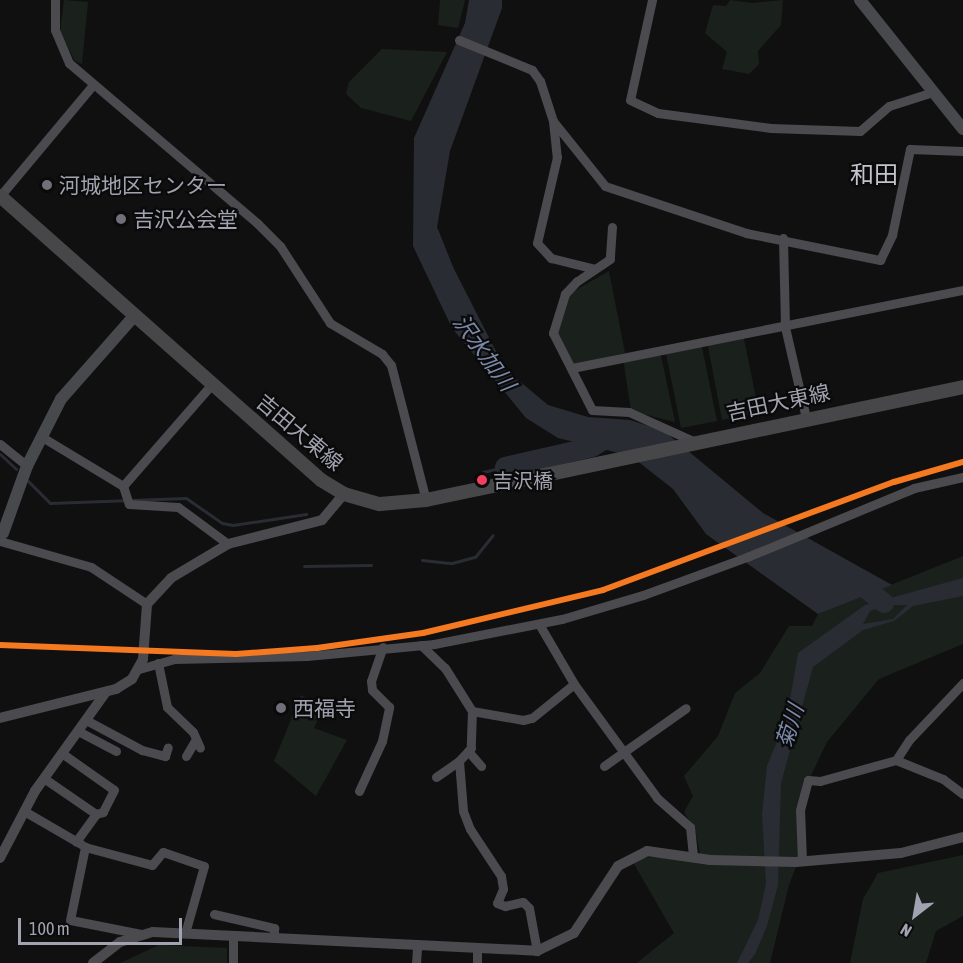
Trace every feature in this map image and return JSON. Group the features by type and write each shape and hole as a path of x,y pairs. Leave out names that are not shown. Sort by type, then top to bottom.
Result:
{"main road":[{"path":"860,0 963,129"},
{"name":"吉田大東線","path":"0,196 212,384 344,495 380,504 426,500 690,442 963,387"},
{"path":"1,537 27,466 61,399 135,315"}],"street":[{"path":"55,0 55,30 69,63 92,86 257,223 285,254 330,323 382,354 391,365 426,500"},
{"path":"652,0 630,100 658,113 771,128 860,131 889,106 933,92"},
{"path":"460,40 482,47 532,70 540,81 553,120 557,157 537,243 551,258 595,269"},
{"path":"0,196 92,86"},
{"path":"553,120 605,186 746,233 783,238 880,260 892,236 910,149 963,151"},
{"path":"612,227 610,259 565,294 553,333 592,410 629,412 690,442"},
{"path":"783,238 785,327 806,418"},
{"path":"572,368 963,290"},
{"path":"124,489 212,384"},
{"path":"42,437 124,489 129,504 178,507 228,544"},
{"path":"0,444 27,466"},
{"path":"139,669 174,658 307,656 383,646 421,645 539,624 643,595 795,539 914,488 963,477"},
{"path":"0,717 106,692 132,680 139,669 147,604 171,578 228,544 322,520 344,495"},
{"path":"1,537 91,567 147,604"},
{"path":"539,624 574,684 657,798 690,827 693,856"},
{"path":"421,645 445,668 472,711 468,751 459,761 436,777"},
{"path":"359,791 382,741 389,707 372,690 371,681 383,646"},
{"path":"158,663 167,707 193,732 197,745 186,756"},
{"path":"896,760 909,740 963,683"},
{"path":"472,711 523,720 574,684"},
{"path":"0,858 24,811 106,692"},
{"path":"604,766 686,708"},
{"path":"86,720 142,750 165,756 168,747"},
{"path":"78,732 116,752"},
{"path":"468,751 481,766"},
{"path":"63,754 114,790 103,812 96,814 76,842"},
{"path":"799,861 800,810 808,780 820,782 896,760 943,779 963,794"},
{"path":"459,761 468,825 501,876 503,889 497,903 505,906 523,902 529,908 537,951"},
{"path":"45,779 96,814"},
{"path":"24,811 86,847 152,865 163,852 204,866 185,933"},
{"path":"86,847 70,920 141,934 233,935 417,948 537,951 574,933 610,877 630,857 647,851 716,860 799,861 901,853 963,837"},
{"path":"213,914 274,928 274,937"},
{"path":"93,963 120,942 141,934"},
{"path":"233,935 233,963"},
{"path":"416,963 417,948"},
{"path":"477,950 477,963"}],"shaded area":[{"path":"64,0 88,2 82,64 75,61 60,33"},
{"path":"440,0 465,0 458,28 438,25"},
{"path":"730,0 752,3 783,0 781,25 758,51 759,64 749,74 722,69 727,52 705,33 713,5 726,6"},
{"path":"382,49 447,52 411,121 361,108 346,94 349,82"},
{"path":"609,271 625,353 574,365 556,331 567,295"},
{"path":"743,334 759,413 722,420 707,341"},
{"path":"701,342 717,421 681,428 665,349"},
{"path":"660,351 675,422 631,411 623,358"},
{"path":"963,556 963,644 879,679 827,742 807,784 802,851 789,885 770,963 637,963 674,933 630,857 701,858 695,830 684,812 693,796 684,776 718,736 735,693 760,673 789,626 812,626 818,614"},
{"path":"301,695 323,707 314,728 347,740 316,796 274,761"},
{"path":"963,855 963,916 936,931 926,963 850,963 863,899 878,873"},
{"path":"159,945 227,948 227,963 120,963"}],"water":[{"path":"469,0 502,0 502,8 450,151 437,227 454,269 505,369 548,405 588,417 630,420 664,431 763,513 892,585 818,614 706,534 673,489 631,456 558,438 526,418 452,328 413,246 414,138 465,23"},
{"name":"菊川","path":"963,578 963,596 913,606 894,621 863,630 813,667 781,783 778,885 767,926 755,954 748,963 737,963 758,920 766,884 762,814 767,766 787,717 798,653 865,605","holes":["887,605 907,605 893,619 863,624 870,611"]}],"waterway":[{"path":"505,467 592,447 612,435"},
{"path":"0,454 16,469"},
{"path":"486,475 483,472 505,467"},
{"path":"28,481 50,503 186,498 222,523 233,525 306,514"},
{"path":"422,560 452,563 475,557 493,535"},
{"path":"304,566 371,565"},
{"name":"沢水加川","path":"851,577 884,603"}],"transit line":[{"path":"0,645 236,654 317,648 423,633 603,590 894,482 963,462"}],"place":[{"name":"河城地区センター","path":"47,185"},
{"name":"吉沢公会堂","path":"121,219"},
{"name":"吉沢橋","path":"482,480"},
{"name":"西福寺","path":"281,708"}],"district":[{"name":"和田","path":"874,175"}]}
